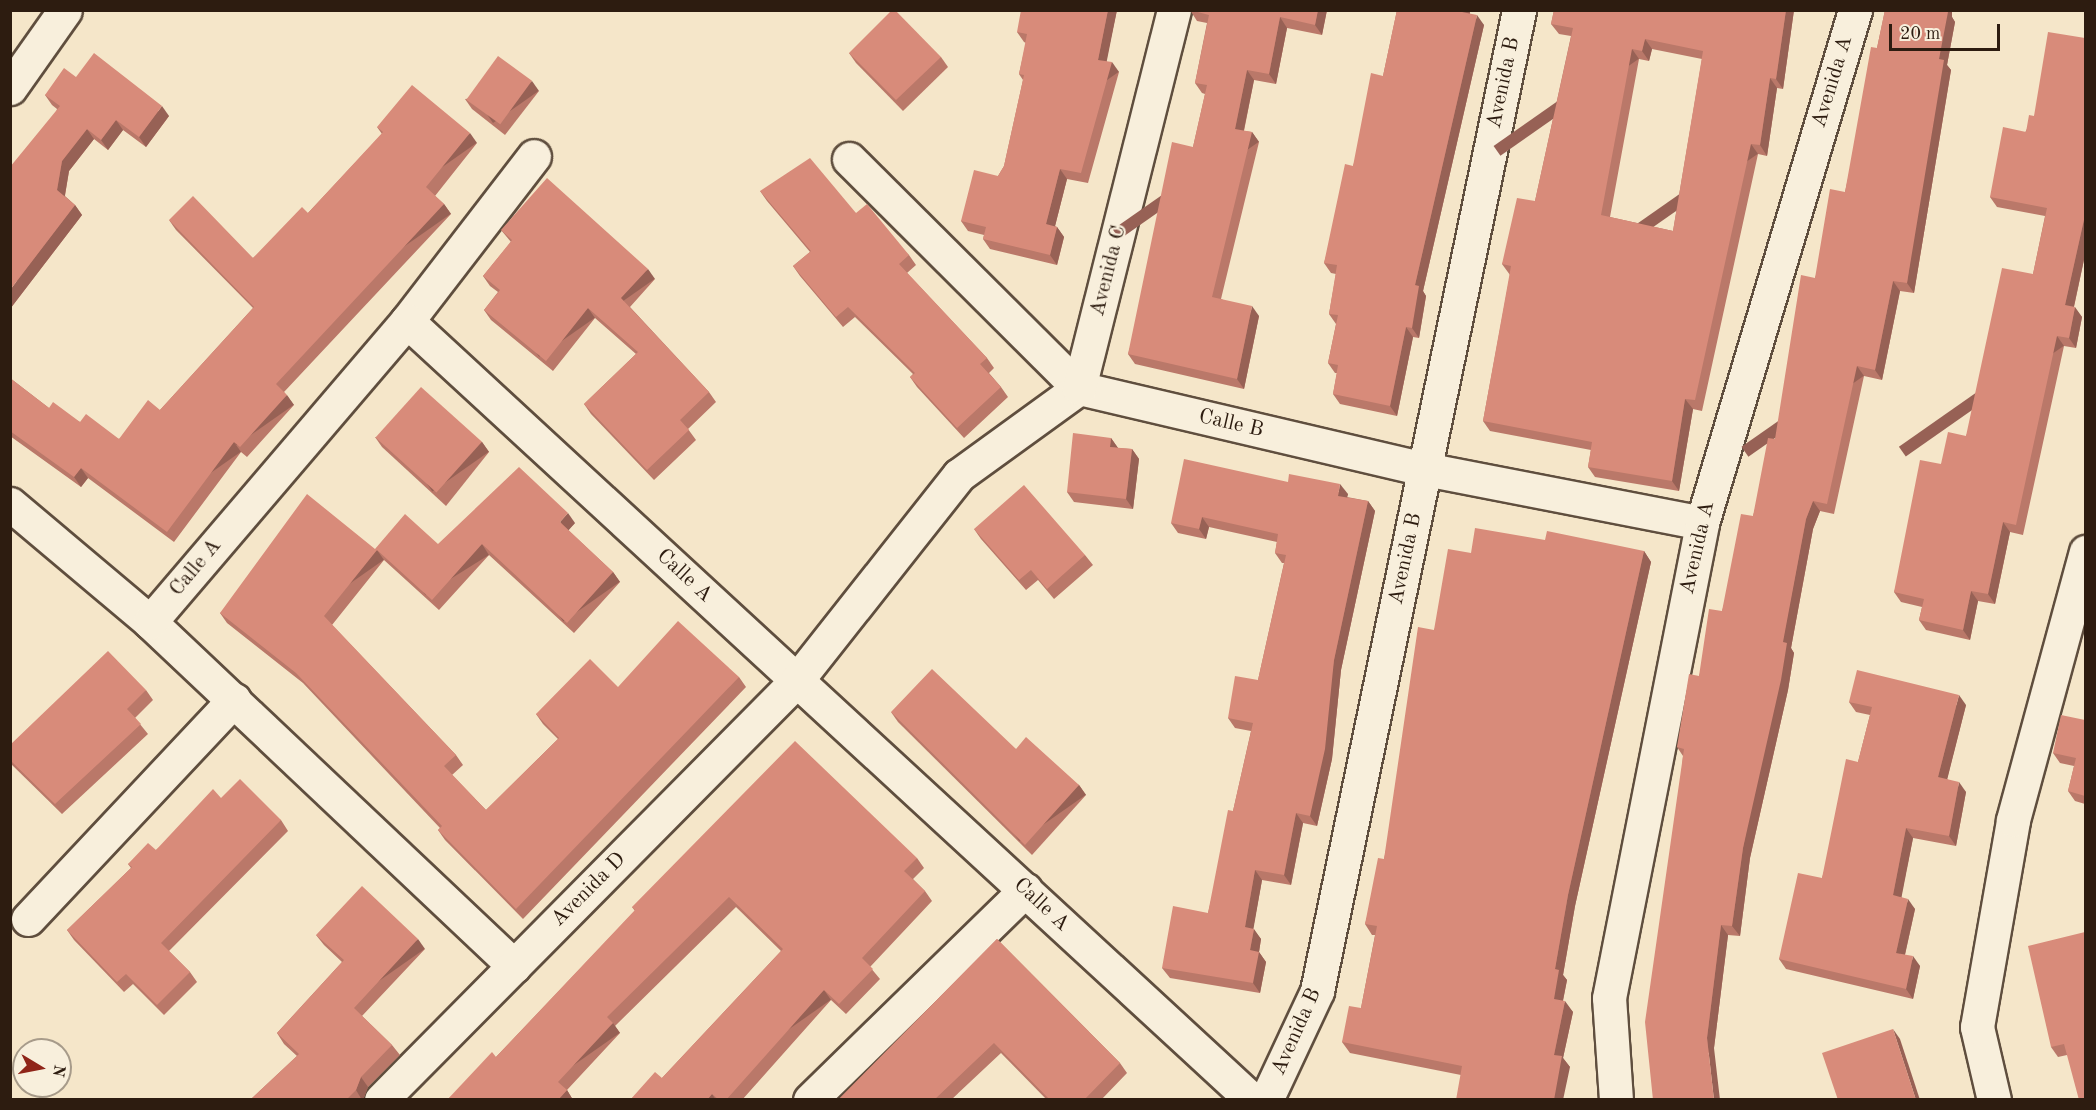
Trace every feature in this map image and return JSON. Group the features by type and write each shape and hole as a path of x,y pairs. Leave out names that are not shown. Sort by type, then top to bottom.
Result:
{"street":[{"path":"10,88 65,10"},
{"name":"Avenida C","path":"1080,388 1174,10"},
{"name":"Avenida B","path":"1266,1100 1317,991 1520,10"},
{"name":"Avenida A","path":"1616,1100 1609,998 1702,523 1855,10"},
{"path":"407,321 534,156"},
{"path":"849,159 1080,388"},
{"name":"Calle A","path":"150,622 407,321 1252,1100"},
{"name":"Calle B","path":"1080,388 1425,470 1702,523"},
{"name":"Avenida D","path":"381,1100 797,680 959,475 1080,388"},
{"path":"10,504 150,622 514,966"},
{"path":"1994,1100 1977,1027 2013,820 2074,638 2085,552"},
{"path":"28,919 234,700"},
{"path":"810,1100 1025,890"}],"building":[{"path":"892,10 895,10 941,57 896,100 849,53"},
{"path":"1021,10 1108,10 1098,60 1112,62 1081,173 1060,169 1046,224 1057,227 1050,255 983,239 986,227 961,221 974,170 998,176 1004,166 1024,75 1019,74 1027,34 1017,32"},
{"path":"1190,10 1318,10 1315,25 1280,17 1269,74 1247,70 1235,129 1252,132 1212,297 1252,306 1237,379 1128,354 1172,142 1193,147 1207,85 1195,83 1209,15"},
{"path":"1397,10 1462,10 1462,12 1477,15 1415,285 1419,286 1412,328 1406,327 1390,406 1333,394 1338,365 1328,363 1338,315 1329,314 1337,265 1324,263 1345,164 1353,166 1371,73 1383,76"},
{"path":"1554,10 1786,10 1776,79 1770,78 1760,145 1751,144 1695,400 1685,399 1672,481 1588,467 1592,442 1483,421 1511,266 1502,264 1517,198 1535,201 1573,28 1551,24","holes":["1645,39 1703,51 1673,231 1601,215 1632,49 1642,51"]},
{"path":"1885,10 1944,10 1948,12 1939,59 1944,60 1907,283 1893,281 1875,370 1857,366 1827,504 1813,501 1806,519 1783,642 1787,643 1781,680 1743,848 1732,926 1721,925 1707,1038 1714,1100 1653,1100 1645,1022 1684,749 1677,747 1689,674 1699,676 1709,609 1722,611 1741,514 1753,516 1768,438 1775,439 1801,275 1815,278 1830,189 1845,192 1871,47 1877,48"},
{"path":"2048,32 2085,38 2085,215 2065,305 2075,307 2069,338 2057,336 2016,525 2003,522 1988,594 1971,591 1963,630 1919,620 1924,599 1894,592 1920,460 1941,464 1948,432 1966,436 2002,268 2033,274 2047,208 1990,197 2003,127 2026,132 2029,115 2034,116"},
{"path":"94,53 162,106 139,137 116,120 101,140 87,129 62,161 57,190 75,205 10,290 10,167 60,106 45,95 64,68 76,77"},
{"path":"498,56 532,81 500,124 466,100"},
{"path":"412,85 470,133 426,187 444,204 276,384 287,395 240,447 234,442 167,532 81,468 74,477 10,431 10,378 49,408 53,402 80,422 86,414 119,439 148,400 160,410 254,307 169,220 193,196 253,258 302,207 308,213 383,132 377,127"},
{"path":"810,158 856,213 867,204 909,255 899,264 987,358 980,364 1001,387 957,428 910,377 915,373 848,307 836,317 793,266 811,251 760,191"},
{"path":"547,178 648,269 621,298 709,392 680,420 689,430 647,470 584,404 638,352 588,308 546,361 484,310 500,290 483,276 512,240 501,230"},
{"path":"421,387 482,442 436,492 375,438"},
{"path":"1073,433 1111,438 1110,447 1132,449 1126,499 1067,492"},
{"path":"1184,459 1288,482 1289,474 1340,484 1338,496 1368,501 1334,660 1325,749 1310,816 1296,813 1284,875 1255,870 1245,927 1254,929 1250,950 1259,952 1253,983 1162,968 1173,906 1208,913 1228,810 1233,811 1253,723 1228,718 1235,676 1258,680 1286,555 1275,553 1278,534 1202,517 1199,529 1171,523"},
{"path":"519,467 568,513 560,522 613,572 567,623 482,544 432,600 377,550 324,616 456,755 444,766 486,810 559,738 536,714 590,659 618,687 678,621 739,677 516,909 438,830 442,826 296,673 220,613 307,494 375,549 405,514 438,544"},
{"path":"1024,485 1085,555 1047,589 1031,570 1019,580 974,529"},
{"path":"1475,528 1545,540 1547,531 1644,551 1568,895 1555,969 1559,970 1554,999 1565,1001 1554,1055 1562,1056 1554,1100 1456,1100 1462,1066 1342,1042 1349,1006 1361,1008 1377,926 1365,924 1378,858 1384,859 1418,627 1434,630 1448,549 1471,553"},
{"path":"108,651 146,690 127,709 141,724 55,804 10,760 10,745"},
{"path":"932,669 1016,749 1026,737 1079,785 1025,845 891,712"},
{"path":"1857,670 1959,695 1938,777 1959,782 1949,836 1906,828 1893,895 1908,899 1896,953 1913,956 1906,989 1779,959 1798,873 1822,878 1846,759 1858,762 1872,707 1849,702"},
{"path":"2061,715 2085,720 2085,796 2068,791 2076,758 2053,753"},
{"path":"795,741 917,858 904,871 925,891 862,958 873,969 839,1004 824,990 726,1100 719,1100 712,1094 707,1100 630,1100 655,1072 662,1078 783,949 729,897 607,1017 613,1023 558,1082 567,1090 558,1100 447,1100 492,1052 496,1057 635,910 632,907"},
{"path":"240,779 281,820 161,943 190,972 157,1005 126,974 117,982 67,930 132,867 128,864 148,843 156,850 213,789 221,798"},
{"path":"362,886 418,939 354,1008 392,1045 361,1077 356,1090 346,1100 250,1100 299,1054 277,1033 344,960 316,935"},
{"path":"2085,932 2085,1100 2079,1100 2064,1044 2051,1047 2028,946"},
{"path":"997,939 1120,1063 1084,1100 1050,1100 994,1043 934,1100 838,1100"},
{"path":"1893,1029 1916,1100 1838,1100 1822,1053"}]}
